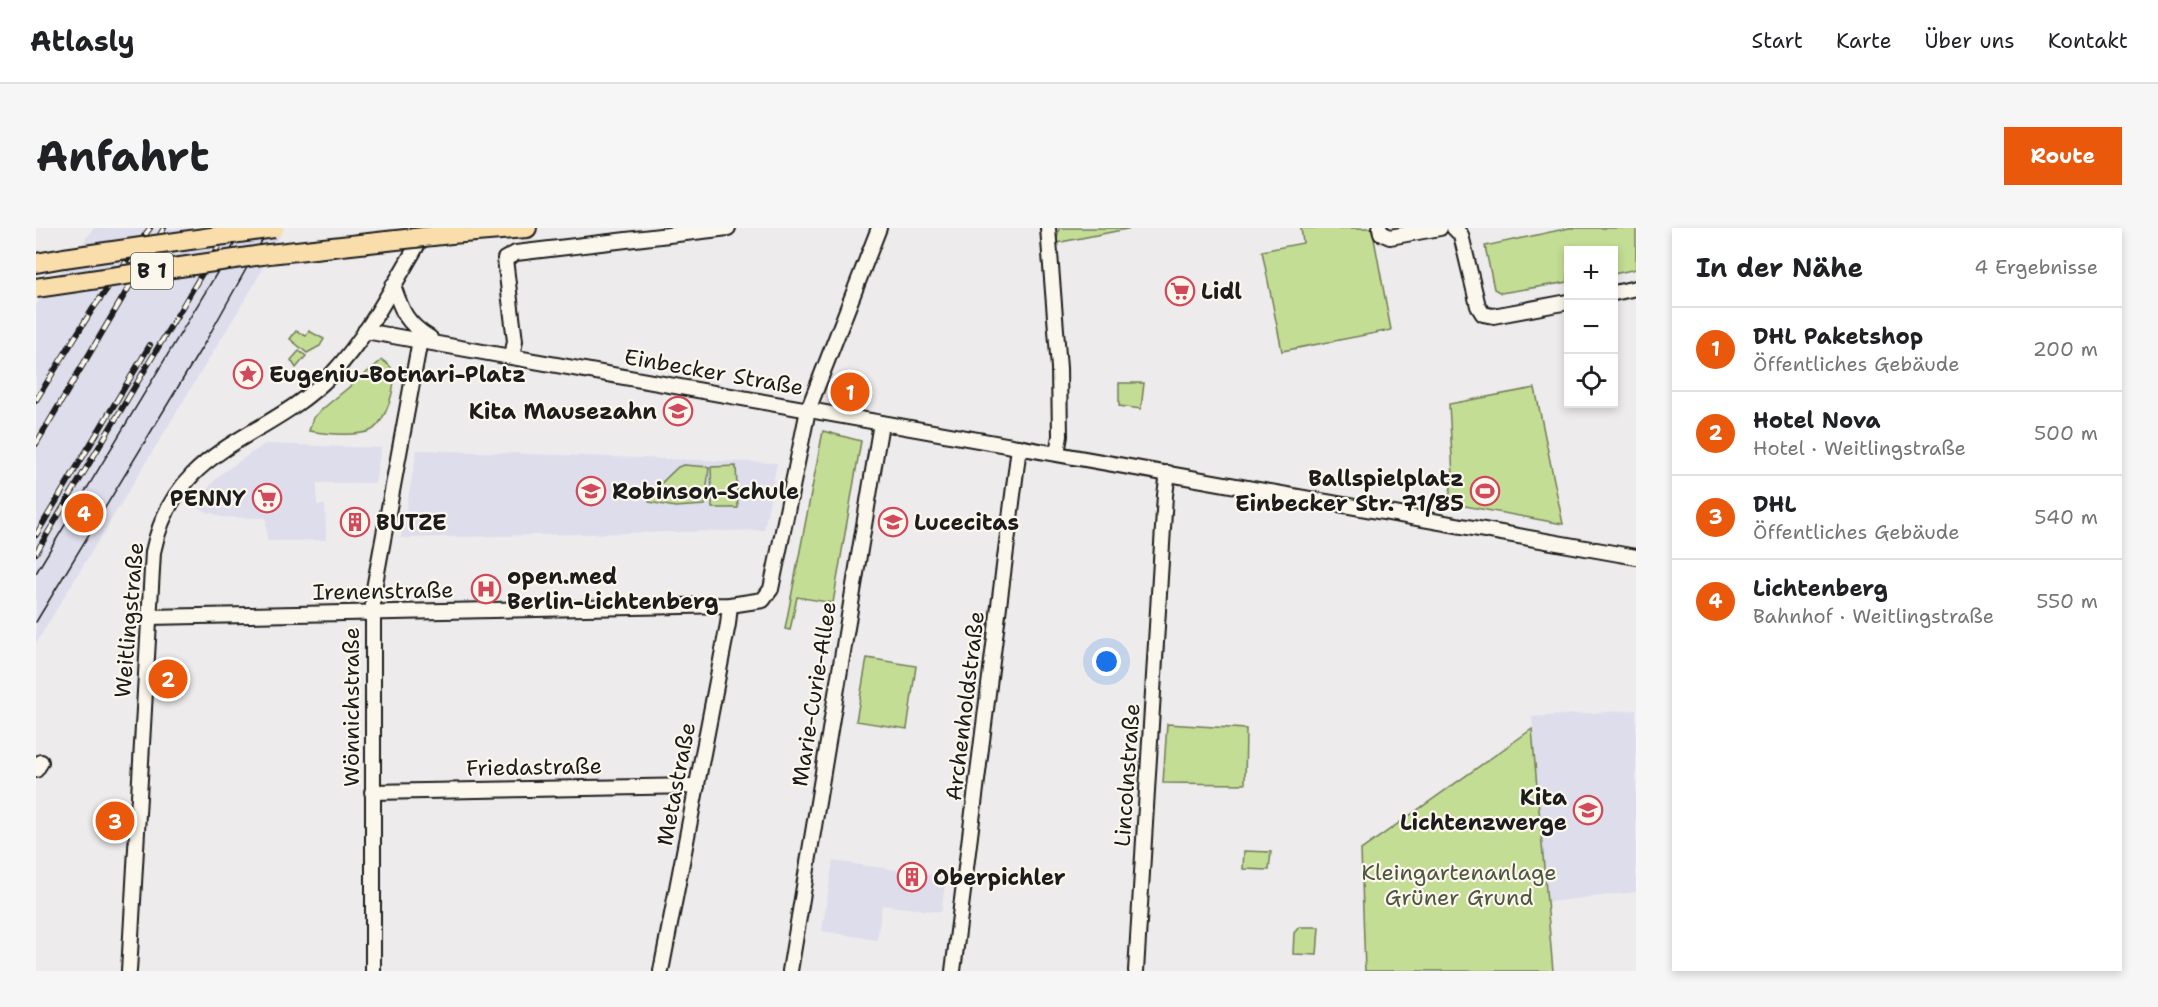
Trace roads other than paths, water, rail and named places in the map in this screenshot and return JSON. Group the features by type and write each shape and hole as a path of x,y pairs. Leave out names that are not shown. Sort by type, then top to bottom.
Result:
{"main road":[{"name":"B 1","path":"37,262 273,228"},
{"name":"B 1","path":"36,288 269,254 526,228"}],"street":[{"name":"Weitlingstraße","path":"129,971 148,617 157,529 180,486 191,473 308,394 330,376 365,331 428,228"},
{"path":"512,356 514,341 505,259 516,253 728,228"},
{"path":"808,410 879,228"},
{"path":"1048,228 1059,368 1060,436 1057,453"},
{"path":"1380,228 1381,233 1390,237 1440,228"},
{"path":"1454,228 1461,235 1478,306 1483,315 1493,316 1564,303"},
{"name":"Einbecker Straße","path":"393,285 405,317 413,327 435,342"},
{"path":"1618,292 1636,288"},
{"name":"Einbecker Straße","path":"365,331 512,356 709,394 1057,453 1636,557"},
{"name":"Wönnichstraße","path":"373,971 373,594 420,340"},
{"name":"Irenenstraße","path":"148,617 730,605 763,600 771,589 808,410"},
{"name":"Marie-Curie-Allee","path":"790,971 881,423"},
{"name":"Archenholdstraße","path":"953,971 1019,447"},
{"name":"Lincolnstraße","path":"1136,971 1168,473"},
{"name":"Metastraße","path":"661,971 730,605"},
{"name":"Friedastraße","path":"372,792 697,786"}],"tram line":[{"path":"36,573 244,228"},
{"path":"36,622 207,339 269,228"}],"railway":[{"path":"36,400 92,310 150,228"},
{"path":"36,444 164,228"},
{"path":"36,553 229,228"},
{"path":"36,535 150,345"}],"place":[{"name":"Lidl","path":"1180,291"},
{"name":"Eugeniu-Botnari-Platz","path":"248,374"},
{"name":"DHL Paketshop","path":"850,392"},
{"name":"Kita Mausezahn","path":"678,411"},
{"name":"Robinson-Schule","path":"591,491"},
{"name":"Ballspielplatz Einbecker Str. 71/85","path":"1485,491"},
{"name":"PENNY","path":"267,498"},
{"name":"Lichtenberg","path":"84,513"},
{"name":"BUTZE","path":"355,522"},
{"name":"Lucecitas","path":"893,522"},
{"name":"open.med Berlin-Lichtenberg","path":"486,589"},
{"name":"Hotel Nova","path":"168,679"},
{"name":"Kita Lichtenzwerge","path":"1588,810"},
{"name":"DHL","path":"115,821"},
{"name":"Oberpichler","path":"912,877"}],"park label":[{"name":"Kleingartenanlage Grüner Grund","path":"1459,884"}]}
